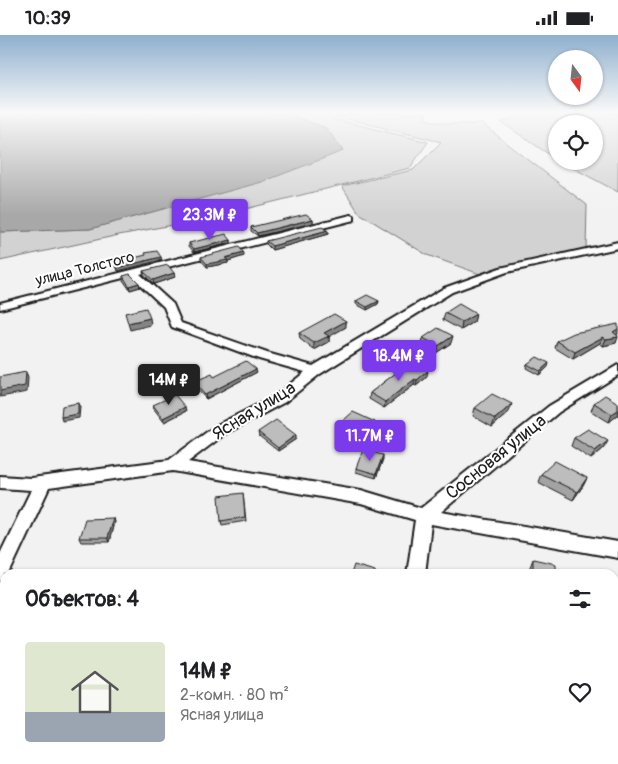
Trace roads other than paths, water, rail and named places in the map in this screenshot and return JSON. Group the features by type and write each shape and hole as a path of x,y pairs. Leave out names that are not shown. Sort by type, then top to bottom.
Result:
{"street":[{"name":"улица Толстого","path":"0,306 351,218"},
{"name":"Ясная улица","path":"0,482 43,483 173,465 220,430 280,399 315,371 448,290 504,270 618,245"},
{"name":"Сосновая улица","path":"424,516 554,409 618,369"},
{"path":"173,465 362,497 424,516 618,550"},
{"path":"2,569 43,483"},
{"path":"417,569 424,516"}],"lane":[{"path":"133,273 169,306 176,325 263,356 315,371"}]}
